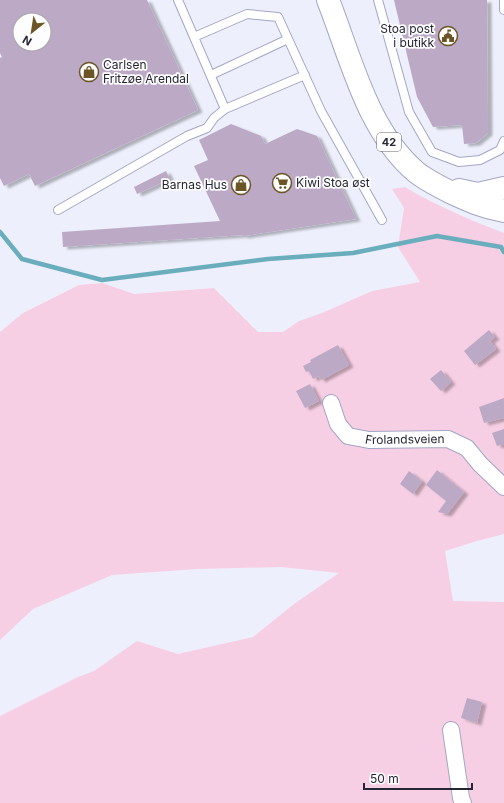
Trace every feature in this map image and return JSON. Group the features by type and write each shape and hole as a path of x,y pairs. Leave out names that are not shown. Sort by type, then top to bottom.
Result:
{"main road":[{"name":"42","path":"313,0 359,83"},
{"name":"42","path":"328,0 359,83 372,113 397,153 415,171 439,186 478,205 504,211"},
{"name":"42","path":"439,186 478,194 504,188"}],"street":[{"name":"Frolandsveien","path":"331,403 338,424 348,436 369,440 448,439 466,448 504,488"},
{"path":"451,730 463,803"}],"lane":[{"path":"178,0 225,109"},
{"path":"378,0 409,112 432,152 459,162 480,160 500,150 504,141"},
{"path":"504,0 504,10"},
{"path":"194,37 247,14 278,17 321,111 382,220"},
{"path":"211,75 288,39"},
{"path":"58,210 186,136 207,128 214,118 225,109 305,75"}],"shaded area":[{"path":"405,187 454,212 504,233 504,534 445,551 453,601 504,602 504,803 0,803 0,716 78,677 94,671 137,641 178,654 253,637 294,604 339,573 281,567 197,569 112,575 33,609 0,640 0,332 23,313 79,285 102,283 134,294 214,288 258,332 283,332 299,321 322,313 372,291 420,282 398,247 404,208 392,189"}],"building":[{"path":"0,0 147,0 198,110 35,186 29,174 4,186 0,178 0,58 2,57 0,53"},
{"path":"394,0 487,0 488,133 476,143 464,144 462,125 433,127 417,97"},
{"path":"231,124 261,136 265,144 297,129 317,136 356,219 244,236 63,247 62,232 220,221 194,166 208,160 199,140"},
{"path":"166,171 170,179 137,194 134,187"},
{"path":"489,330 495,337 490,341 496,349 475,365 464,351"},
{"path":"338,345 349,365 321,380 318,376 313,379 309,371 306,372 303,366 311,362 310,360"},
{"path":"441,370 451,382 441,391 430,379"},
{"path":"310,384 319,401 305,408 296,391"},
{"path":"504,398 504,418 484,423 479,407"},
{"path":"504,429 504,444 497,446 492,433"},
{"path":"437,470 464,492 447,514 438,512 446,501 426,485"},
{"path":"409,471 422,481 413,494 400,484"},
{"path":"467,698 482,702 477,723 461,718"}],"waterway":[{"path":"0,232 22,259 102,280 268,259 353,253 437,236 501,247 504,252"}],"place":[{"name":"Stoa post i butikk","path":"448,36"},
{"name":"Carlsen Fritzøe Arendal","path":"89,72"},
{"name":"Kiwi Stoa øst","path":"282,183"},
{"name":"Barnas Hus","path":"241,185"}]}
